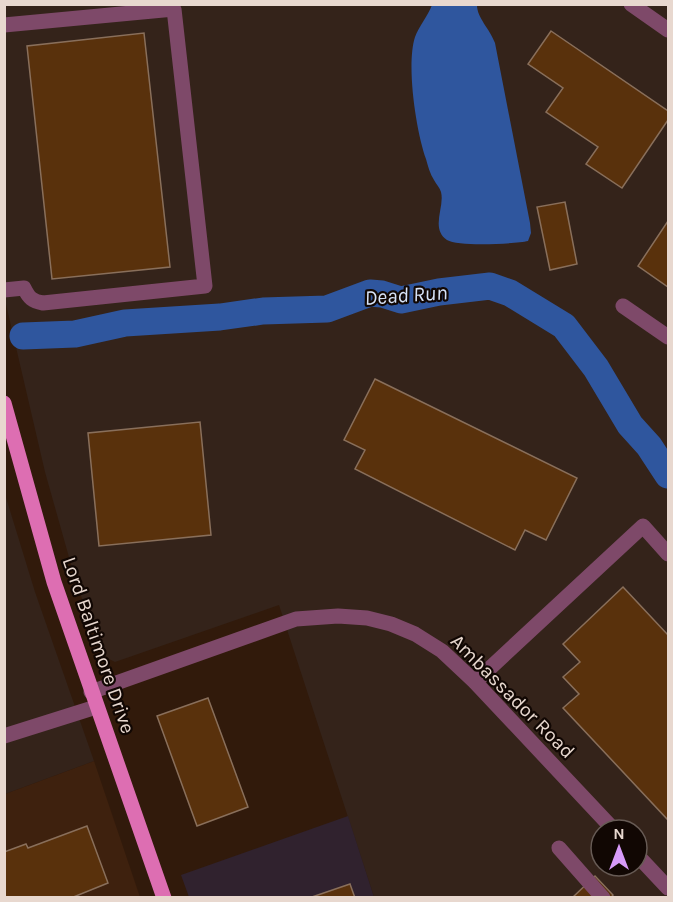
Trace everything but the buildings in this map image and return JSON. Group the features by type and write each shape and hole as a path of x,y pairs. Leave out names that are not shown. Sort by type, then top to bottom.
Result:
{"main road":[{"name":"Lord Baltimore Drive","path":"4,403 54,582 164,897"}],"street":[{"path":"632,4 669,30"},
{"path":"4,26 174,9 205,286 43,303 33,301 28,297 24,288 4,290"},
{"path":"623,306 669,337"},
{"path":"475,682 643,526 669,554"},
{"name":"Ambassador Road","path":"4,736 296,619 338,616 375,620 415,634 441,651 475,682 603,818"},
{"path":"559,848 603,897"},
{"path":"649,867 669,888"}],"shaded area":[{"path":"4,5 668,5 668,897 374,897 279,605 115,662 101,655 74,575 45,472 5,300"},
{"path":"4,491 35,592 94,761 5,794"},
{"path":"94,761 140,897 5,898 5,794"},
{"path":"348,816 374,897 189,897 181,875"}],"water":[{"path":"432,5 477,5 479,14 495,43 530,223 531,233 528,241 462,244 447,240 439,230 441,192 430,173 422,147 412,81 412,49 415,37"}],"waterway":[{"name":"Dead Run","path":"23,336 75,334 125,323 220,317 263,311 327,309 370,293 401,300 439,292 490,286 510,293 564,326 596,368 630,425 649,446 668,475"}]}
